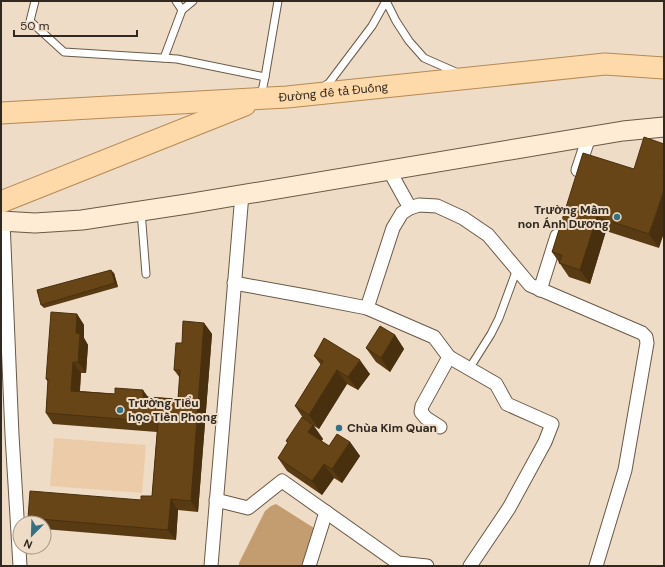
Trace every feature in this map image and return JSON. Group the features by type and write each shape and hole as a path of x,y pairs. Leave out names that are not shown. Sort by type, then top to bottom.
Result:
{"main road":[{"name":"Đường đê tả Đuống","path":"1,113 314,94 605,64 664,68"},
{"path":"2,215 261,98"}],"street":[{"path":"20,566 12,435 2,215 58,222 141,211 589,137 664,127"},
{"path":"574,183 589,137"},
{"path":"389,170 410,208"},
{"path":"211,566 242,194"},
{"path":"367,308 393,228 402,213 418,205 437,206 463,218 488,235 530,285 646,337 648,343 624,470 596,566"},
{"path":"540,290 562,221"},
{"path":"234,283 367,308 434,337 449,357 496,384 507,404 552,424 509,508 470,566"},
{"path":"440,427 426,418 421,412 422,406 449,357"},
{"path":"216,500 248,508 282,481 398,563 427,566"},
{"path":"309,566 326,512"}],"lane":[{"path":"35,1 30,21 64,52 177,59 265,76"},
{"path":"176,1 182,10"},
{"path":"164,58 182,10 192,1"},
{"path":"261,98 278,1"},
{"path":"386,1 396,21 409,41 424,58 472,78"},
{"path":"314,94 330,83 372,26 386,1"},
{"path":"141,211 146,274"},
{"path":"470,369 496,323 517,269"}],"shaded area":[{"path":"54,438 146,445 142,493 50,486"},
{"path":"276,504 314,528 316,534 303,566 239,566 239,563 265,511"}],"building":[{"path":"644,137 664,144 664,190 649,234 597,217 580,270 559,263 562,255 552,252 583,153 634,169"},
{"path":"111,270 115,283 41,305 37,290"},
{"path":"51,312 77,314 76,333 80,334 78,362 73,362 71,391 115,394 115,388 143,390 143,397 178,399 180,370 174,370 176,343 182,343 183,321 204,323 191,501 171,499 168,530 52,520 52,515 28,515 30,491 141,500 141,496 152,496 158,422 46,413 48,379 46,379"},
{"path":"380,326 395,335 381,358 366,348"},
{"path":"324,338 360,360 348,377 337,370 309,415 295,406 323,361 314,356"},
{"path":"302,417 313,425 308,432 329,446 337,434 350,442 332,469 324,464 312,481 278,458 288,442 286,441"}],"place":[{"name":"Trường Mầm non Ánh Dương","path":"617,217"},
{"name":"Trường Tiểu học Tiền Phong","path":"120,410"},
{"name":"Chùa Kim Quan","path":"339,428"}]}
